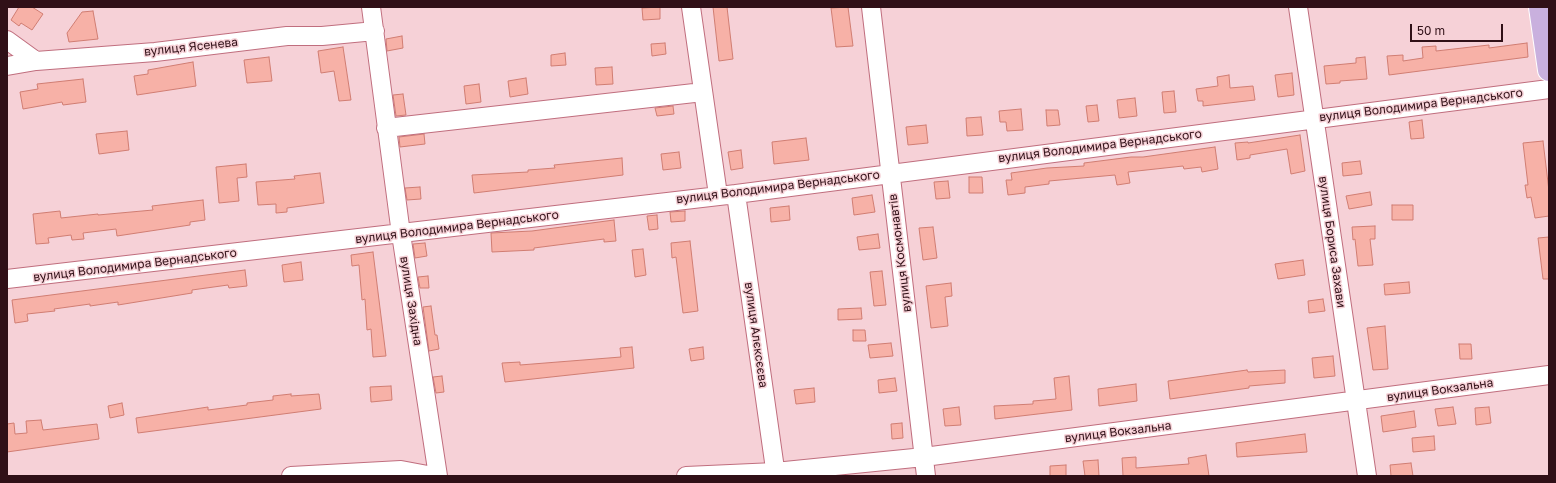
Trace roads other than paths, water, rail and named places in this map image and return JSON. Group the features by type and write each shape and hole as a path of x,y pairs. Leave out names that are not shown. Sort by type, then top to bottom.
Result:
{"main road":[{"path":"1540,7 1549,70"}],"street":[{"name":"вулиця Західна","path":"371,7 401,234 438,476"},
{"name":"вулиця Алєксєєва","path":"691,7 703,92 727,195 775,474"},
{"name":"вулиця Космонавтів","path":"871,7 926,476"},
{"name":"вулиця Бориса Захави","path":"1298,7 1367,476"},
{"name":"вулиця Ясенева","path":"7,66 36,61 155,52 288,36 322,36 375,31"},
{"path":"7,40 36,61"},
{"name":"вулиця Володимира Вернадського","path":"7,279 727,195 1549,88"},
{"path":"386,128 703,92"},
{"name":"вулиця Вокзальна","path":"686,476 775,474 924,457 1549,375"},
{"path":"291,476 401,470 433,476"}]}
